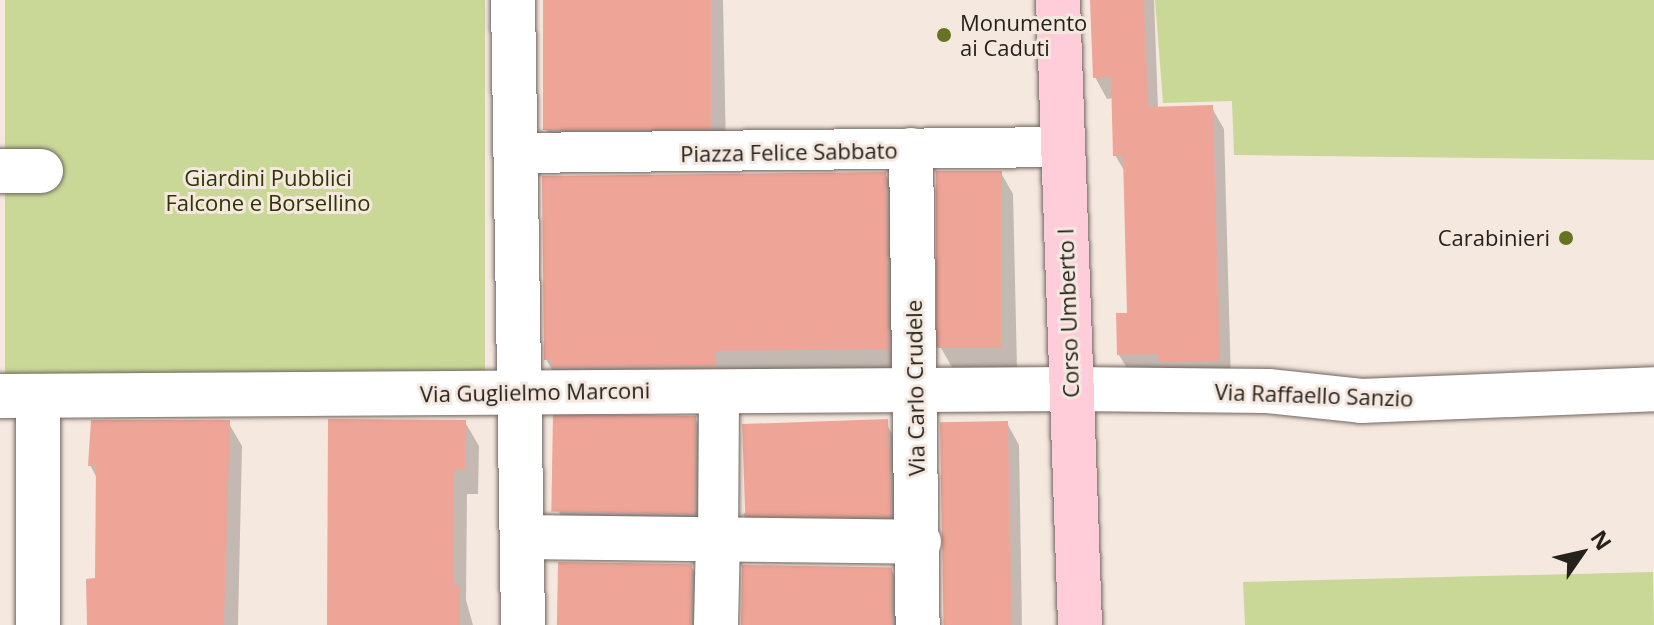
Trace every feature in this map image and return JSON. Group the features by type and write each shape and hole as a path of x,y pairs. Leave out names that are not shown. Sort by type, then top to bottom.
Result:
{"main road":[{"name":"Corso Umberto I","path":"1058,0 1080,625"}],"street":[{"path":"513,0 523,625"},
{"name":"Piazza Felice Sabbato","path":"516,153 1062,147"},
{"name":"Via Carlo Crudele","path":"911,150 918,625"},
{"name":"Via Guglielmo Marconi","path":"19,396 1070,389"},
{"name":"Via Raffaello Sanzio","path":"1070,389 1268,391 1361,401 1654,389"},
{"path":"716,625 719,391"},
{"path":"19,396 38,625"},
{"path":"522,537 919,542"}],"green space":[{"name":"Giardini Pubblici Falcone e Borsellino","path":"5,0 485,0 485,376 5,376"},
{"path":"1155,0 1654,0 1654,160 1234,155 1232,101 1163,103"},
{"path":"1653,572 1654,625 1245,625 1243,582"}],"building":[{"path":"543,0 711,0 711,130 543,130"},
{"path":"1090,0 1144,0 1148,107 1213,105 1220,361 1158,362 1158,354 1117,355 1116,313 1127,313 1123,156 1113,156 1111,77 1093,78"},
{"path":"936,171 1002,171 1002,348 936,348"},
{"path":"886,172 889,349 715,351 716,366 552,367 552,360 544,360 542,176"},
{"path":"553,414 696,416 694,514 551,511"},
{"path":"328,419 466,420 465,470 454,470 453,585 460,585 460,625 327,625"},
{"path":"888,419 891,517 746,522 742,424"},
{"path":"91,420 230,420 224,625 87,625 86,579 95,578 96,466 88,466"},
{"path":"1008,421 1012,625 944,625 940,422"},
{"path":"558,562 692,564 691,625 557,625"},
{"path":"742,565 892,568 891,625 741,625"}],"place":[{"name":"Monumento ai Caduti","path":"944,35"},
{"name":"Carabinieri","path":"1566,238"}]}
